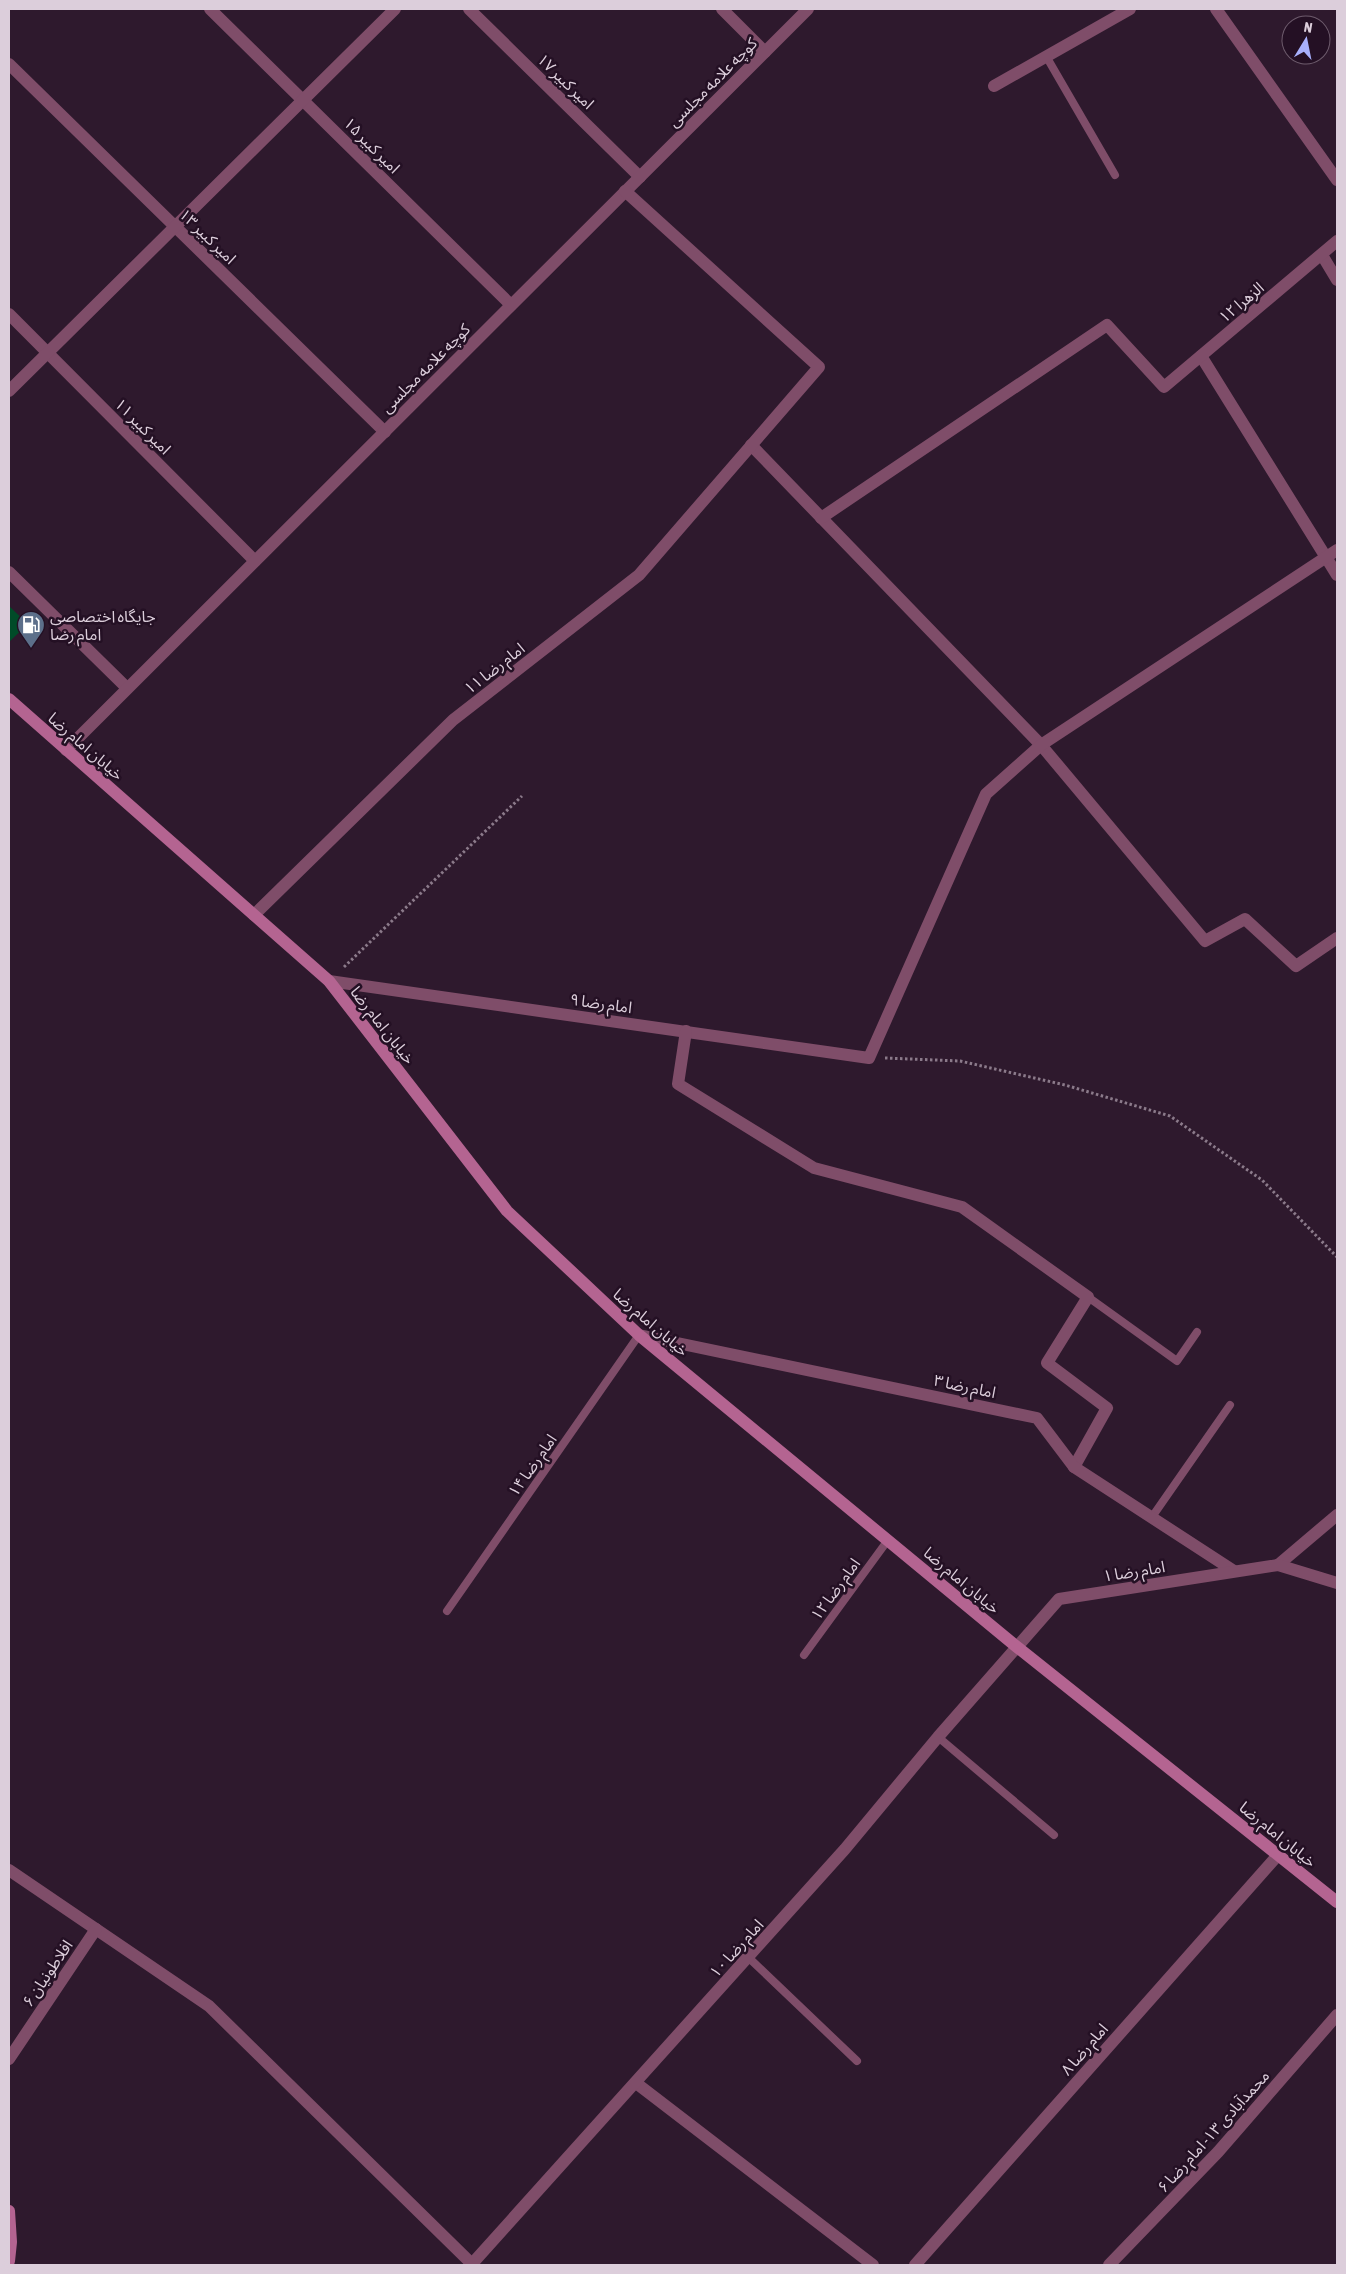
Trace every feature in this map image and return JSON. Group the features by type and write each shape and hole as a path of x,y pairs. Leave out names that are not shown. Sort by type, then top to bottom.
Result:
{"street":[{"name":"امیر کبیر ۱۵","path":"210,9 511,305"},
{"path":"9,391 395,9"},
{"name":"امیر کبیر ۱۷","path":"469,9 640,176"},
{"path":"722,9 765,52"},
{"name":"کوچه علامه مجلسی","path":"66,750 808,9"},
{"path":"994,86 1130,9"},
{"path":"1216,9 1337,180"},
{"name":"امیر کبیر ۱۳","path":"9,64 385,432"},
{"name":"امام رضا ۱۱","path":"254,915 453,720 639,575 819,367 625,191"},
{"name":"الزهرا ۱۲","path":"822,518 1107,325 1164,387 1337,241"},
{"path":"1322,255 1337,280"},
{"name":"امیر کبیر ۱۱","path":"9,314 255,561"},
{"path":"1201,356 1337,575"},
{"path":"752,445 1041,745 1204,941 1245,919 1296,966 1337,938"},
{"path":"869,1058 986,794 1041,745 1337,550"},
{"path":"9,572 127,688"},
{"name":"خیابان امام رضا","path":"9,700 329,981 507,1211 639,1334 1017,1647 1337,1902"},
{"name":"امام رضا ۹","path":"329,981 869,1058"},
{"path":"686,1032 678,1084 814,1168 962,1207 1088,1297 1047,1363 1107,1408 1074,1467"},
{"name":"امام رضا ۳","path":"639,1334 1037,1418 1074,1467 1234,1571"},
{"path":"1278,1564 1337,1516"},
{"path":"1278,1564 1337,1583"},
{"name":"امام رضا ۱","path":"1017,1647 1059,1599 1278,1564"},
{"name":"امام رضا ۱۰","path":"471,2264 749,1958 845,1849 938,1737 1017,1647"},
{"name":"امام رضا ۸","path":"915,2265 1278,1855"},
{"path":"9,1870 209,2006 471,2264"},
{"name":"افلاطونیان ۶","path":"9,2059 96,1929"},
{"name":"محمدآبادی ۱۳- امام رضا ۶","path":"1109,2265 1218,2152 1337,2015"},
{"path":"636,2083 873,2265"},
{"path":"9,2210 11,2242 9,2261"}],"lane":[{"path":"1046,56 1115,175"},
{"path":"1088,1297 1178,1361 1197,1332"},
{"name":"امام رضا ۱۴","path":"447,1611 639,1334"},
{"path":"1152,1517 1230,1405"},
{"name":"امام رضا ۱۲","path":"804,1655 888,1540"},
{"path":"938,1737 1054,1835"},
{"path":"749,1958 857,2061"}],"path":[{"path":"329,981 522,796"},
{"path":"869,1058 960,1061 1065,1085 1170,1116 1262,1180 1337,1257"}],"green space":[{"path":"9,606 28,624 9,642"}],"place":[{"name":"جایگاه اختصاصی امام رضا","path":"31,649"}]}
